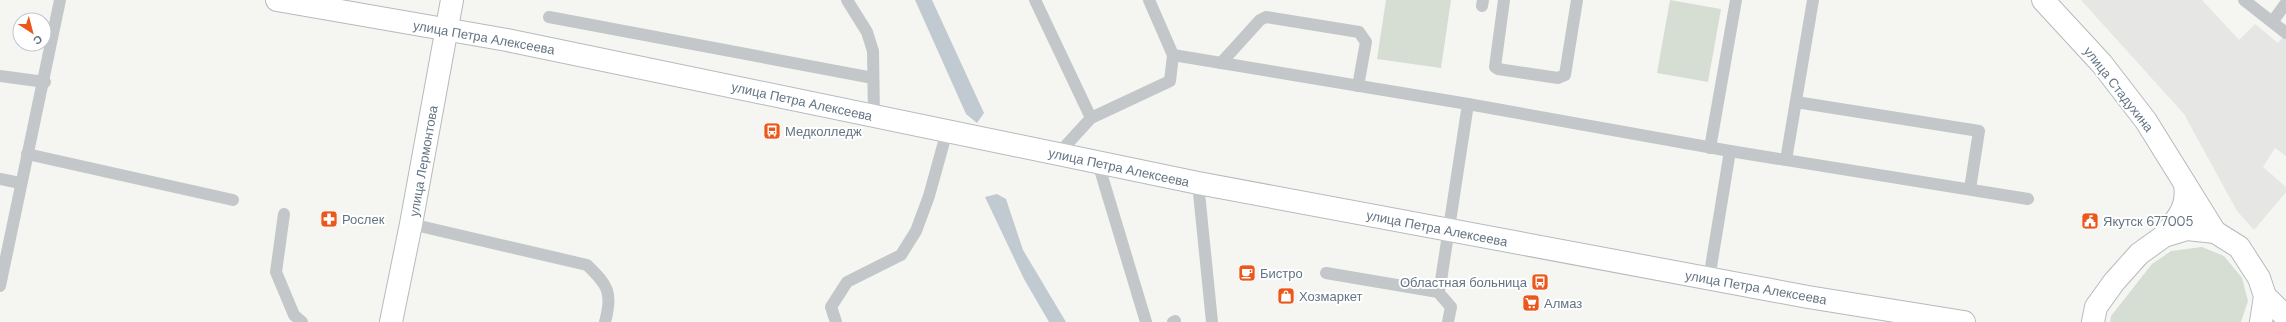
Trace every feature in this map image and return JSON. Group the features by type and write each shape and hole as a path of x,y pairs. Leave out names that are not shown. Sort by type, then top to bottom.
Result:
{"street":[{"name":"улица Петра Алексеева","path":"277,0 446,31 507,40 1058,154 1098,164 1709,279 1901,317 1964,322"},
{"name":"улица Лермонтова","path":"391,322 411,224 452,0"},
{"name":"улица Стадухина","path":"2043,0 2102,64 2146,121 2215,232"},
{"name":"улица Стадухина","path":"2164,236 2183,209 2187,196 2184,184"},
{"path":"2093,322 2096,307 2114,282 2139,254 2164,236 2187,229 2215,232 2239,247 2259,278 2265,296 2286,317"},
{"path":"2261,322 2265,296"}],"lane":[{"path":"0,286 20,183 44,82 60,0"},
{"path":"847,0 867,32 873,51 874,116"},
{"path":"1035,0 1091,118"},
{"path":"1058,154 1091,118 1170,80 1173,56 1149,0"},
{"path":"1156,15 1158,0"},
{"path":"1504,0 1495,66 1498,69 1558,78 1565,75 1578,0"},
{"path":"1710,148 1736,0"},
{"path":"1786,160 1813,0"},
{"path":"2244,0 2273,21 2286,33"},
{"path":"2273,21 2286,3"},
{"path":"549,17 873,78"},
{"path":"1221,63 1260,20 1266,18 1359,32 1366,42 1358,86"},
{"path":"1173,56 1468,104 1710,148 2028,199"},
{"path":"0,76 44,82"},
{"path":"1796,102 1979,131 1970,189"},
{"path":"1438,292 1450,231 1468,104"},
{"path":"836,322 831,307 847,282 901,255 916,231 929,196 947,131"},
{"path":"1709,279 1730,151"},
{"path":"27,154 234,200"},
{"path":"1098,164 1146,322"},
{"path":"0,179 20,183"},
{"path":"1198,183 1212,322"},
{"path":"284,214 276,272 294,315 302,322"},
{"path":"411,224 587,265 605,282 609,307 605,322"},
{"path":"1326,273 1438,292 1451,307 1448,322"}],"shaded area":[{"path":"915,0 932,0 984,113 977,123 966,114"},
{"path":"1386,0 1451,0 1441,68 1377,59"},
{"path":"1670,0 1721,9 1708,82 1657,73"},
{"path":"2081,0 2202,0 2239,40 2255,24 2278,43 2286,33 2286,156 2275,148 2263,167 2286,187 2286,192 2254,230 2237,211 2184,114"},
{"path":"997,194 1006,199 1023,250 1066,322 1049,322 1024,279 985,197"},
{"path":"2202,247 2224,256 2242,278 2248,301 2241,322 2110,322 2111,316 2152,264 2171,251"}],"place":[{"name":"Медколледж","path":"772,131"},
{"name":"Рослек","path":"329,219"},
{"name":"Якутск 677005","path":"2090,221"},
{"name":"Бистро","path":"1247,273"},
{"name":"Областная больница","path":"1540,282"},
{"name":"Хозмаркет","path":"1286,296"},
{"name":"Алмаз","path":"1531,303"}]}
